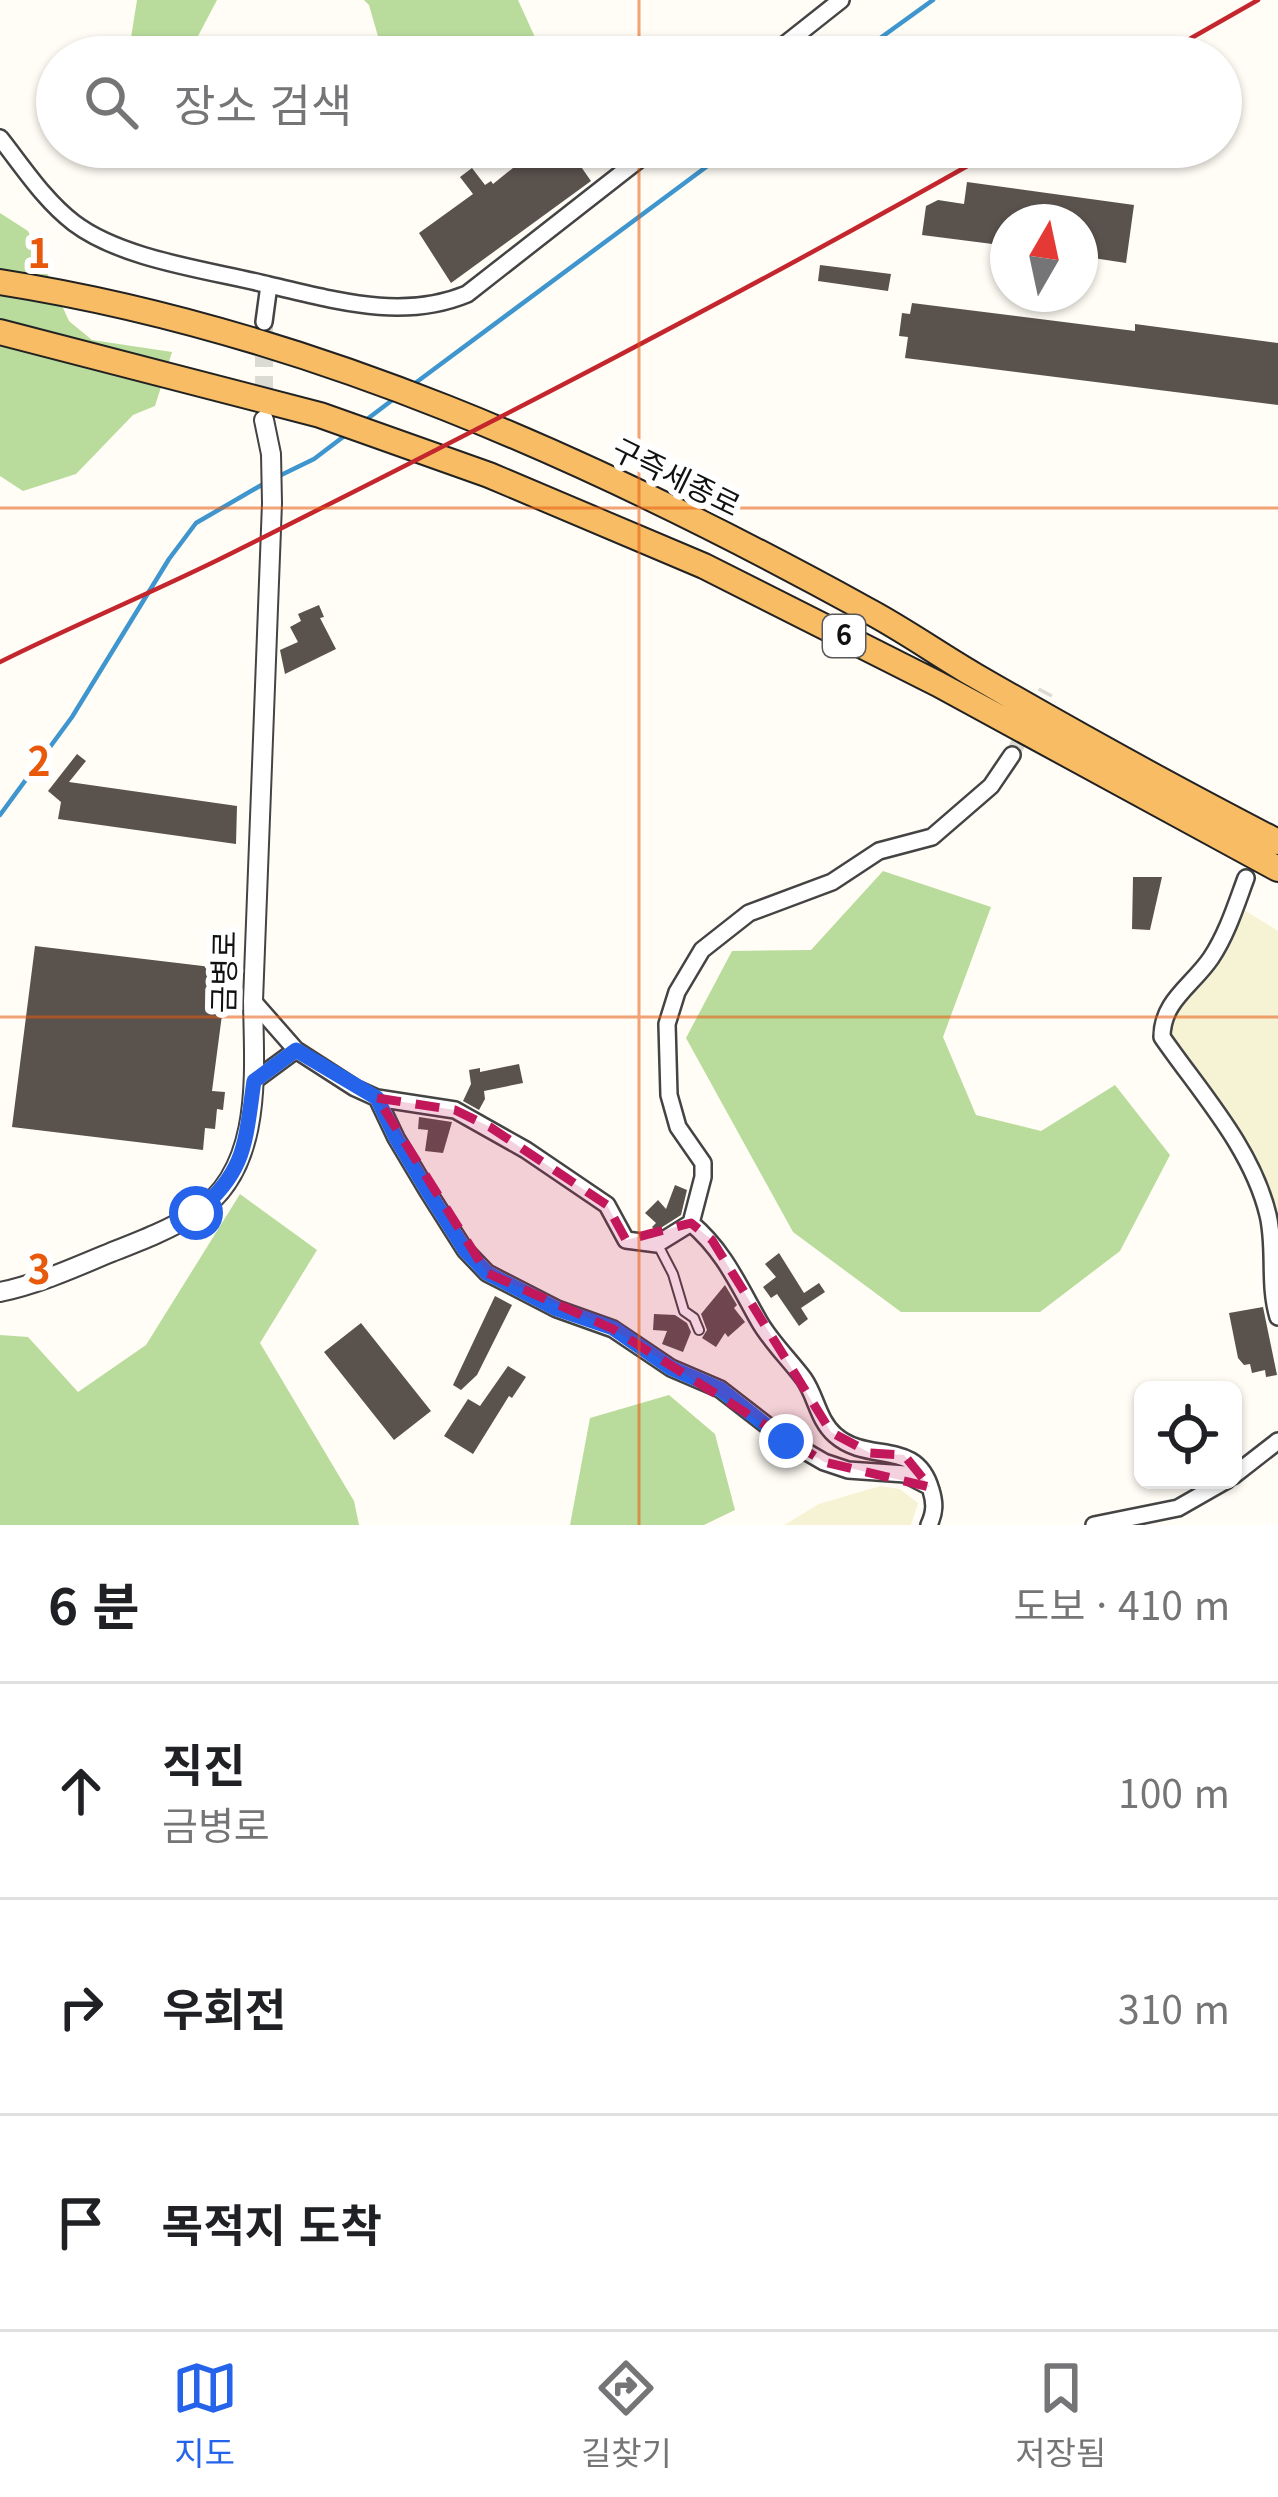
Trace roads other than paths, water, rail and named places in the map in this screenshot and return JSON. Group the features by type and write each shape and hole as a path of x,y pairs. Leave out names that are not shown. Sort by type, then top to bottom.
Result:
{"highway":[{"name":"구즉세종로","path":"0,282 125,308 363,377 437,403 595,472 807,577 1278,842"},
{"name":"6","path":"0,332 320,416 489,475 704,566 938,684 1278,869"}],"street":[{"path":"796,36 841,0"},
{"path":"0,138 36,185 74,223 115,245 343,302 400,309 441,305 467,294 628,168"},
{"path":"263,322 269,285"},
{"name":"금병로","path":"0,1292 139,1241 206,1205 232,1179 244,1147 254,1081 272,503 271,454 264,420"},
{"path":"253,1001 296,1050 377,1098 455,1110 490,1127 608,1205 626,1240 657,1244 691,1223 704,1177 703,1163 678,1127 669,1095 667,1024 677,992 702,950 749,913 832,883 879,851 932,837 992,786 1012,754"},
{"path":"1246,878 1211,958 1169,1005 1162,1037 1257,1180 1269,1219 1278,1317"},
{"path":"254,1081 296,1050"},
{"path":"377,1098 427,1190 465,1250 487,1273 557,1309 613,1328 671,1368 720,1389 786,1441 824,1462 848,1470 905,1474 930,1487"},
{"path":"691,1223 712,1240 734,1272 760,1324 806,1382 831,1432 870,1453 904,1455 927,1474 935,1502 929,1525"},
{"path":"1242,1468 1277,1440"},
{"path":"1094,1525 1178,1508 1211,1489"}],"lane":[{"path":"657,1244 673,1274 684,1311 699,1330"}],"waterway":[{"path":"883,36 933,0"},
{"path":"414,384 705,168"},
{"path":"366,420 395,398"},
{"path":"275,478 314,459 347,434"},
{"path":"0,815 72,717 196,523 265,483"}],"tunnel":[{"path":"264,322 264,410"},
{"path":"1012,755 1046,691"}],"railway":[{"path":"1195,36 1258,0"},
{"path":"0,662 230,554 521,406 963,168"}]}
